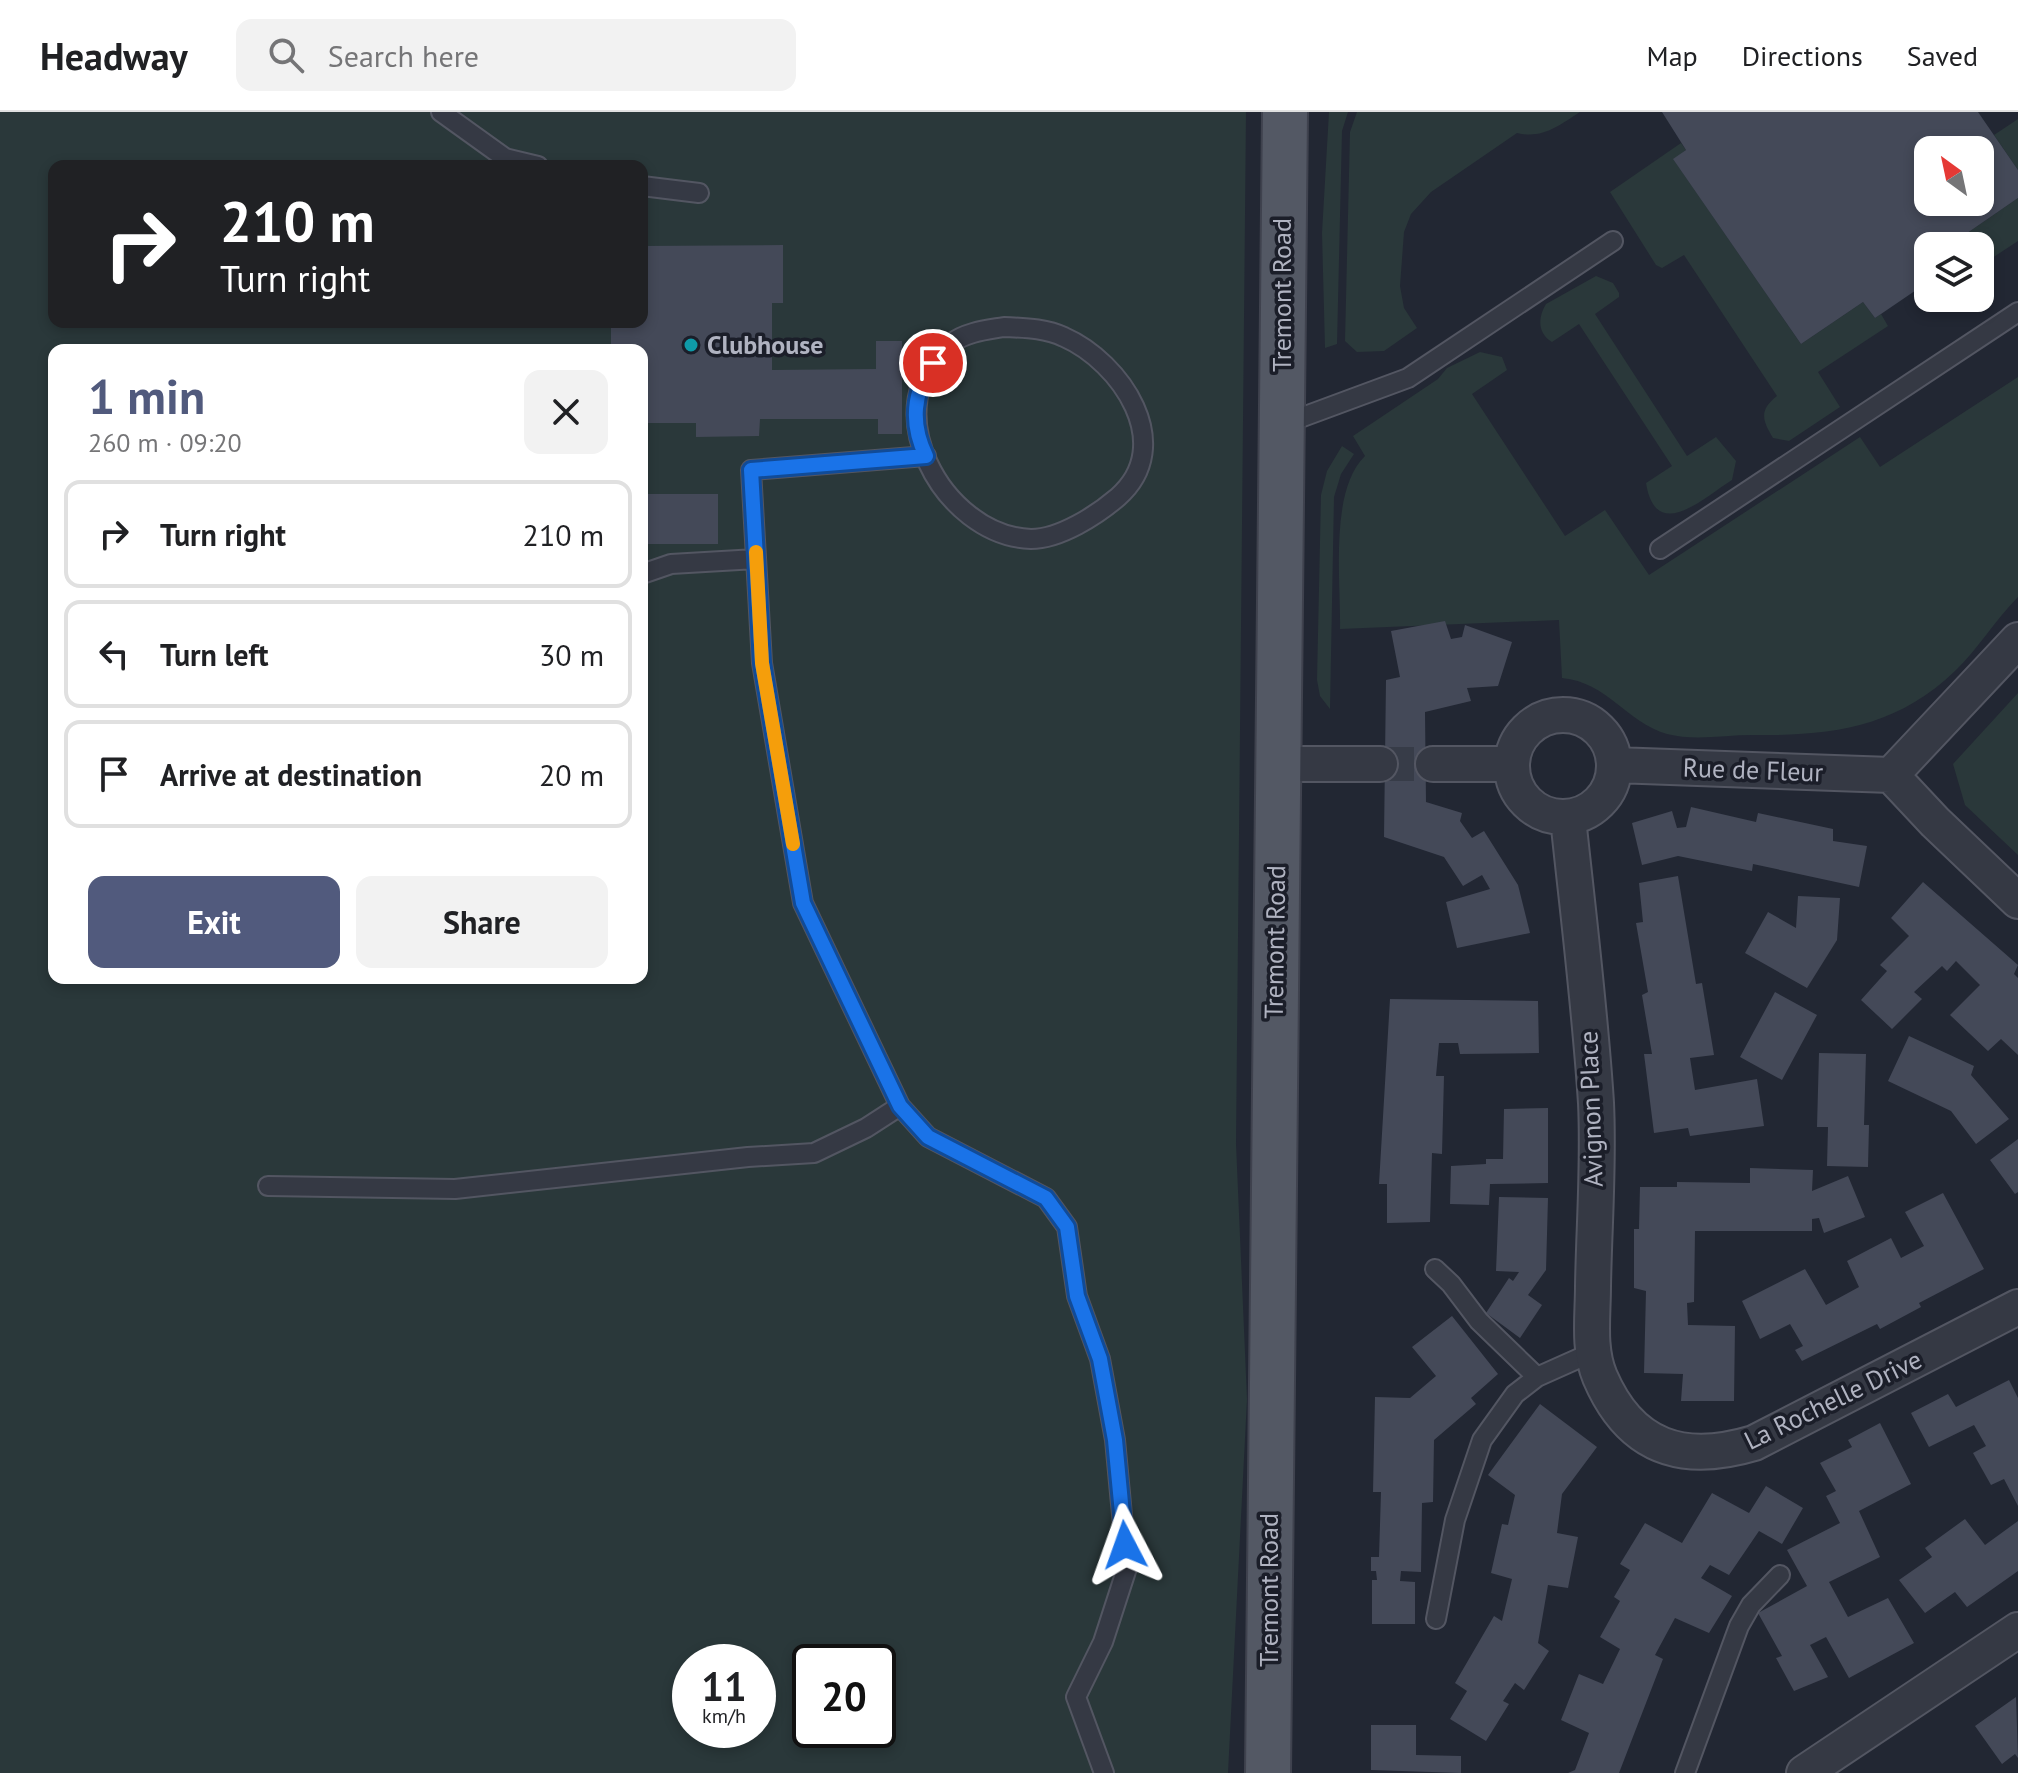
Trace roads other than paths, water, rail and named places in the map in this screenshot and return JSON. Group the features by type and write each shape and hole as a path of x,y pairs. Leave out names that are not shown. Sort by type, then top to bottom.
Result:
{"main road":[{"name":"Tremont Road","path":"1268,1773 1285,112"}],"street":[{"path":"2018,640 1891,775 2018,901"},
{"path":"1564,714 1590,721 1608,739 1615,765 1609,790 1592,810 1568,818 1539,812 1518,792 1511,764 1519,739 1538,720 1564,714"},
{"path":"1278,764 1380,764"},
{"path":"1433,764 1511,764"},
{"name":"Rue de Fleur","path":"1615,765 1891,775"},
{"name":"Avignon Place","path":"1568,818 1596,1106 1593,1352 1611,1396"},
{"name":"La Rochelle Drive","path":"1611,1396 1656,1443 1678,1453 1729,1450 1754,1443 2018,1307"},
{"path":"1804,1773 2018,1630"}],"lane":[{"path":"441,112 505,158 513,160"},
{"path":"648,187 699,193"},
{"path":"1281,425 1408,378 1613,241"},
{"path":"1660,549 2018,312"},
{"path":"1004,327 1040,329 1065,337 1094,356 1122,383 1137,410 1143,434 1144,452 1134,476 1120,495 1070,528 1046,538 1029,539 985,526 949,495 926,456 919,441 914,414 918,385 952,342 975,332 1004,327"},
{"path":"926,456 751,470 762,663 803,903 900,1106 928,1137 1046,1198 1067,1227 1077,1296 1100,1359 1115,1440 1124,1521 1127,1568 1103,1642 1076,1697 1104,1773"},
{"path":"648,572 671,564 756,559"},
{"path":"268,1186 455,1189 748,1157 814,1153 866,1128 900,1106"},
{"path":"1435,1269 1451,1284 1479,1321 1537,1377"},
{"path":"1436,1619 1455,1520 1482,1440 1515,1394 1537,1377 1593,1352"},
{"path":"1685,1773 1739,1626 1751,1605 1780,1575"}],"tunnel":[{"path":"1380,764 1433,764"}],"place":[{"name":"Clubhouse","path":"691,345"}]}
